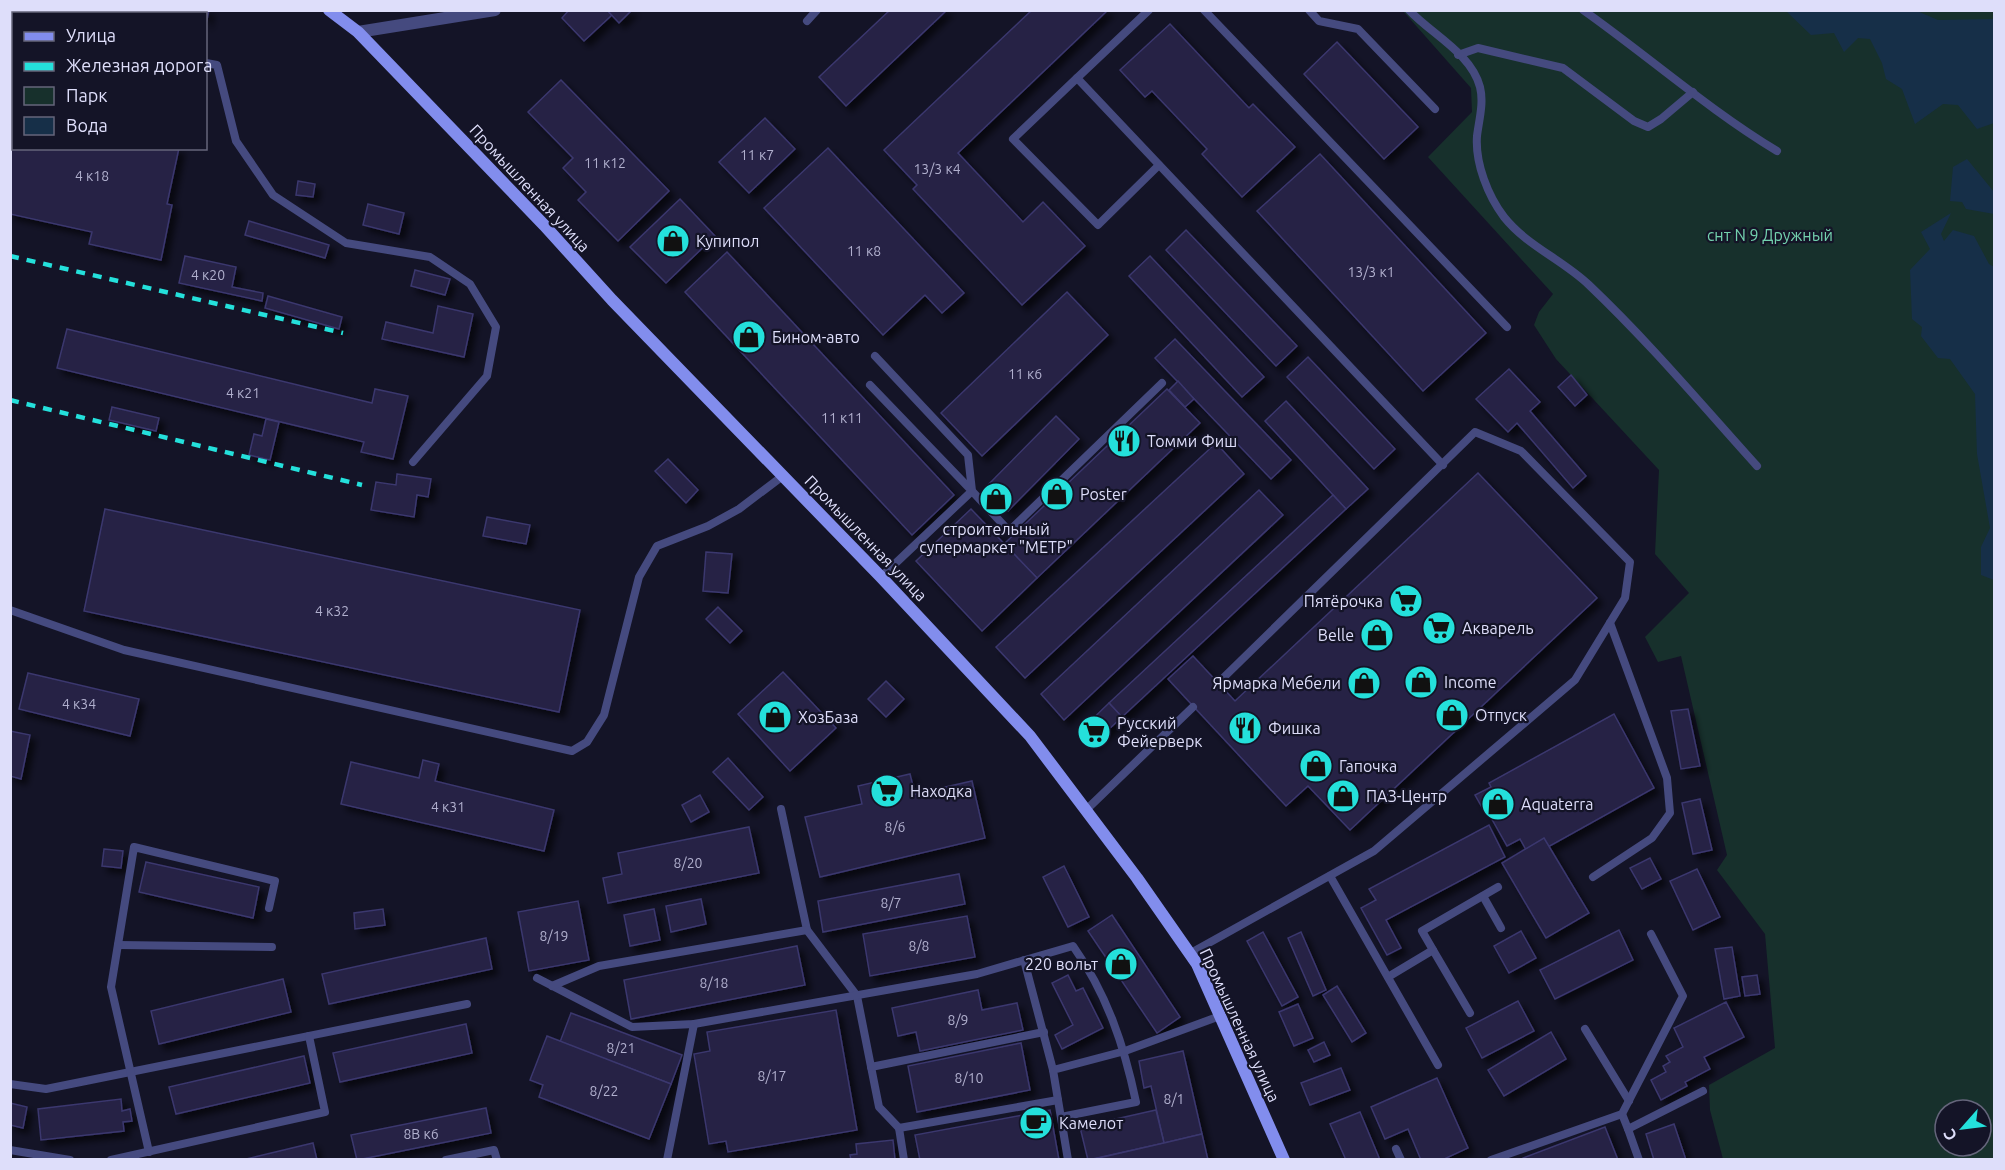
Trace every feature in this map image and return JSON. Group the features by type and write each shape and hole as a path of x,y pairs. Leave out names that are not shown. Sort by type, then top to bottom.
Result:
{"main road":[{"name":"Промышленная улица","path":"329,10 358,32 544,225 612,300 784,475 1030,736 1137,878 1197,964 1284,1160"}],"street":[{"path":"358,32 495,10"}],"lane":[{"path":"807,21 817,10"},
{"path":"1149,10 1012,139 1098,225 1159,165"},
{"path":"1204,10 1507,327"},
{"path":"1308,10 1319,21 1358,29 1435,109"},
{"path":"1409,10 1458,55 1471,69 1480,86 1481,114 1477,139 1482,175 1490,196 1504,217 1524,237 1577,273 1602,297 1681,380 1757,466"},
{"path":"1583,10 1734,125 1777,151"},
{"path":"1458,55 1478,48 1563,68 1634,121 1648,127 1693,92"},
{"path":"207,63 217,65 236,141 273,195 346,243 430,257 470,284 496,327 487,376 413,462"},
{"path":"1077,78 1443,465"},
{"path":"875,356 968,455 972,491"},
{"path":"870,385 1009,531 1162,383"},
{"path":"1190,954 1374,852 1575,680 1625,598 1630,562 1521,451 1475,432 1218,682"},
{"path":"10,610 124,650 572,751 587,742 604,715 639,577 657,546 708,526 739,509 784,475"},
{"path":"881,577 972,491"},
{"path":"1593,877 1652,838 1670,813 1667,778 1610,622"},
{"path":"1085,811 1193,706"},
{"path":"781,809 807,930 857,996 879,1107 899,1128 904,1160"},
{"path":"149,1152 111,987 134,847 275,881 269,908"},
{"path":"1330,876 1438,1065"},
{"path":"1470,1013 1422,931 1498,887"},
{"path":"1483,896 1501,928"},
{"path":"552,986 599,966 807,930"},
{"path":"1491,1160 1508,1157 1622,1114 1683,996 1651,934"},
{"path":"118,945 272,947"},
{"path":"537,978 632,1027 694,1024 977,974 1073,946 1091,971 1125,1051 1136,1102 1061,1117"},
{"path":"1388,977 1433,950"},
{"path":"1024,960 1053,1070 1068,1160"},
{"path":"10,1083 46,1089 467,1004"},
{"path":"1053,1070 1125,1051 1220,1017"},
{"path":"667,1160 694,1024"},
{"path":"1585,1029 1629,1101"},
{"path":"871,1067 1044,1032"},
{"path":"111,1160 325,1112 309,1036"},
{"path":"1628,1129 1703,1090"},
{"path":"899,1128 1058,1100"},
{"path":"1622,1114 1639,1160"},
{"path":"1396,1149 1401,1160"},
{"path":"10,1150 70,1160"},
{"path":"447,1160 494,1150 497,1160"}],"green space":[{"name":"снт N 9 Дружный","path":"1403,11 1994,11 1994,1159 1723,1159 1710,1110 1709,1085 1775,1048 1765,934 1717,870 1727,855 1681,656 1658,662 1645,637 1689,593 1655,554 1659,470 1556,359 1534,325 1539,312 1553,294 1428,157 1472,112 1471,88"}],"water":[{"path":"1786,11 1917,11 1938,20 1994,19 1994,123 1977,129 1958,105 1943,104 1915,124 1902,89 1886,79 1882,63 1870,39 1858,38 1844,52 1834,33 1811,35"},
{"path":"1967,159 1994,192 1994,214 1966,209 1962,202 1950,201 1953,167"},
{"path":"1951,213 1941,234 1944,241 1953,230 1974,236 1989,264 1994,267 1994,580 1981,575 1981,547 1990,528 1977,454 1975,394 1950,359 1938,358 1921,336 1922,327 1912,319 1910,270 1930,249 1921,232"}],"building":[{"path":"40,10 209,10 207,19 207,12 46,12"},
{"path":"569,10 607,10 612,15 584,41 562,18"},
{"path":"607,10 632,10 619,23"},
{"path":"890,10 947,10 846,106 819,77"},
{"path":"1032,10 1108,10 958,153 1023,222 1043,202 1085,246 1022,305 913,189 917,185 884,150"},
{"path":"1170,24 1249,108 1253,104 1295,147 1242,197 1202,154 1207,149 1152,91 1145,97 1120,70"},
{"path":"1337,42 1418,127 1384,159 1304,74"},
{"path":"10,53 12,53 12,150 179,150 167,204 172,205 161,260 89,244 92,232 10,214"},
{"path":"561,80 669,191 618,241 578,200 586,192 563,168 573,158 528,112"},
{"path":"765,118 795,149 749,193 719,162"},
{"path":"828,148 964,293 942,313 925,295 883,335 764,208"},
{"path":"1320,154 1486,333 1423,391 1257,211"},
{"path":"298,181 315,184 313,197 296,195"},
{"name":"Купипол","path":"680,199 715,236 666,283 630,247"},
{"path":"368,204 404,213 399,234 363,225"},
{"path":"249,221 329,245 325,258 245,235"},
{"path":"1186,230 1297,346 1276,366 1166,250"},
{"path":"727,252 954,495 912,535 685,292"},
{"path":"185,256 236,267 232,287 263,293 262,301 179,283"},
{"path":"1150,256 1264,377 1242,397 1129,276"},
{"path":"415,270 450,279 445,295 411,286"},
{"path":"1067,292 1108,335 982,456 941,413"},
{"path":"268,296 342,317 339,329 265,308"},
{"path":"438,306 473,314 464,357 382,339 386,322 433,333"},
{"path":"67,329 372,403 375,389 408,396 393,459 361,452 364,442 57,368"},
{"path":"1175,339 1291,460 1271,479 1155,358"},
{"path":"1308,357 1395,449 1374,469 1287,377"},
{"path":"1509,369 1540,402 1530,411 1586,476 1573,488 1517,423 1508,432 1476,399"},
{"path":"1571,375 1587,395 1575,406 1558,387"},
{"path":"1178,381 1194,399 1185,407 1169,390"},
{"path":"1167,389 1200,423 1037,578 1004,544"},
{"path":"1286,401 1368,489 1346,509 1265,421"},
{"path":"112,407 159,418 156,431 109,420"},
{"path":"1056,416 1079,439 1008,511 985,488"},
{"path":"266,419 279,422 270,460 249,455 254,434 262,436"},
{"path":"1216,443 1244,474 1025,678 996,647"},
{"path":"668,459 698,490 686,503 655,471"},
{"name":"Акварель","path":"1478,473 1597,598 1350,830 1308,786 1286,806 1168,679 1193,656 1235,701"},
{"path":"397,474 431,479 428,497 417,495 414,517 371,510 376,482 396,485"},
{"path":"1259,490 1283,515 1064,720 1041,694"},
{"path":"1333,495 1346,509 1122,717 1109,703"},
{"path":"105,509 580,610 559,712 84,611"},
{"path":"971,509 1037,578 982,631 916,561"},
{"path":"487,517 530,525 526,544 483,536"},
{"path":"706,552 732,554 728,593 703,591"},
{"path":"718,607 742,631 730,643 706,619"},
{"path":"783,672 836,728 790,771 738,714"},
{"path":"28,673 139,699 130,736 19,709"},
{"path":"886,681 904,699 886,717 868,699"},
{"path":"1109,703 1122,717 1092,745 1079,732"},
{"path":"1688,709 1700,766 1681,769 1671,711"},
{"path":"1614,714 1654,788 1530,857 1520,839 1507,846 1485,807 1483,809 1475,795 1491,787 1489,783"},
{"path":"10,731 30,735 21,779 10,776"},
{"path":"728,758 763,797 749,810 713,772"},
{"path":"423,760 439,764 435,781 554,810 544,851 341,804 351,762 419,778"},
{"path":"910,774 915,794 972,781 985,838 820,877 805,817 862,804 858,786"},
{"path":"700,795 709,812 691,822 682,805"},
{"path":"1700,799 1712,850 1693,854 1682,803"},
{"path":"1489,825 1505,857 1386,920 1401,948 1387,955 1361,908 1376,900 1369,889"},
{"path":"749,827 759,873 608,903 603,878 622,874 618,853"},
{"path":"1544,838 1589,913 1546,938 1502,863"},
{"path":"104,849 123,851 121,868 102,866"},
{"path":"1650,858 1661,879 1642,889 1630,868"},
{"path":"146,862 259,887 253,918 139,892"},
{"path":"1064,866 1089,917 1068,927 1043,877"},
{"path":"1697,869 1720,917 1693,930 1670,881"},
{"path":"959,874 965,904 823,932 818,901"},
{"path":"701,899 706,924 671,932 666,906"},
{"path":"578,901 589,960 529,971 518,912"},
{"path":"383,909 385,925 355,929 354,913"},
{"path":"654,909 660,940 630,946 624,915"},
{"path":"1112,915 1180,1017 1157,1033 1088,931"},
{"path":"967,916 975,957 870,976 863,934"},
{"path":"1619,930 1633,960 1555,999 1540,970"},
{"path":"1521,931 1536,958 1509,973 1494,946"},
{"path":"1263,932 1298,997 1282,1006 1247,941"},
{"path":"1301,932 1326,990 1313,996 1288,938"},
{"path":"486,938 492,969 329,1004 322,974"},
{"path":"797,946 805,985 631,1019 624,980"},
{"path":"1732,947 1740,996 1724,999 1715,949"},
{"path":"1068,975 1076,991 1083,988 1103,1028 1062,1049 1055,1035 1073,1025 1052,983"},
{"path":"1757,975 1760,994 1745,996 1742,977"},
{"path":"283,979 291,1012 159,1044 151,1011"},
{"path":"1337,986 1366,1033 1352,1042 1323,995"},
{"path":"978,990 982,1010 1017,1003 1023,1030 920,1051 916,1032 898,1036 892,1008"},
{"path":"1518,1001 1534,1031 1482,1058 1466,1028"},
{"path":"1726,1002 1744,1037 1704,1057 1710,1069 1685,1082 1687,1086 1661,1100 1651,1080 1666,1072 1663,1066 1670,1062 1666,1056 1683,1047 1674,1028"},
{"path":"1298,1004 1313,1038 1294,1046 1279,1012"},
{"path":"836,1010 857,1130 728,1152 726,1141 709,1144 694,1054 710,1051 707,1032"},
{"path":"571,1013 682,1055 671,1084 560,1042"},
{"path":"466,1024 472,1053 340,1082 333,1053"},
{"path":"1551,1032 1566,1059 1504,1096 1488,1070"},
{"path":"547,1036 671,1084 649,1139 539,1097 543,1085 530,1080"},
{"path":"1324,1042 1330,1055 1314,1062 1308,1050"},
{"path":"1021,1043 1030,1090 917,1112 908,1066"},
{"path":"1183,1051 1202,1134 1164,1143 1151,1086 1144,1088 1139,1061"},
{"path":"304,1056 310,1083 176,1114 169,1087"},
{"path":"1341,1068 1350,1090 1310,1105 1301,1083"},
{"path":"1437,1078 1468,1148 1442,1160 1421,1160 1408,1129 1385,1139 1371,1107"},
{"path":"121,1099 122,1111 130,1109 132,1121 123,1122 124,1131 41,1140 38,1109"},
{"path":"10,1103 27,1107 23,1128 10,1125"},
{"path":"486,1108 491,1133 357,1160 351,1135"},
{"path":"1050,1110 1059,1160 920,1160 915,1135"},
{"path":"1156,1110 1164,1143 1088,1160 1080,1127"},
{"path":"1360,1112 1380,1160 1346,1160 1330,1124"},
{"path":"1674,1124 1686,1160 1654,1160 1646,1134"},
{"path":"1605,1127 1618,1160 1523,1160 1523,1158"},
{"path":"1202,1134 1208,1160 1090,1160 1164,1143"},
{"path":"893,1140 895,1160 851,1160 850,1155 857,1154 856,1144"},
{"path":"313,1143 317,1160 242,1160"}],"railway":[{"path":"10,256 343,333"},
{"path":"10,400 362,485"}],"place":[{"name":"Купипол","path":"673,241"},
{"name":"Бином-авто","path":"749,337"},
{"name":"Томми Фиш","path":"1124,441"},
{"name":"Poster","path":"1057,494"},
{"name":"строительный супермаркет \"МЕТР\"","path":"996,499"},
{"name":"Пятёрочка","path":"1406,601"},
{"name":"Акварель","path":"1439,628"},
{"name":"Belle","path":"1377,635"},
{"name":"Income","path":"1421,682"},
{"name":"Ярмарка Мебели","path":"1364,683"},
{"name":"Отпуск","path":"1452,715"},
{"name":"ХозБаза","path":"775,717"},
{"name":"Фишка","path":"1245,728"},
{"name":"Русский Фейерверк","path":"1094,732"},
{"name":"Гапочка","path":"1316,766"},
{"name":"Находка","path":"887,791"},
{"name":"ПАЗ-Центр","path":"1343,796"},
{"name":"Aquaterra","path":"1498,804"},
{"name":"220 вольт","path":"1121,964"},
{"name":"Камелот","path":"1036,1123"}]}
